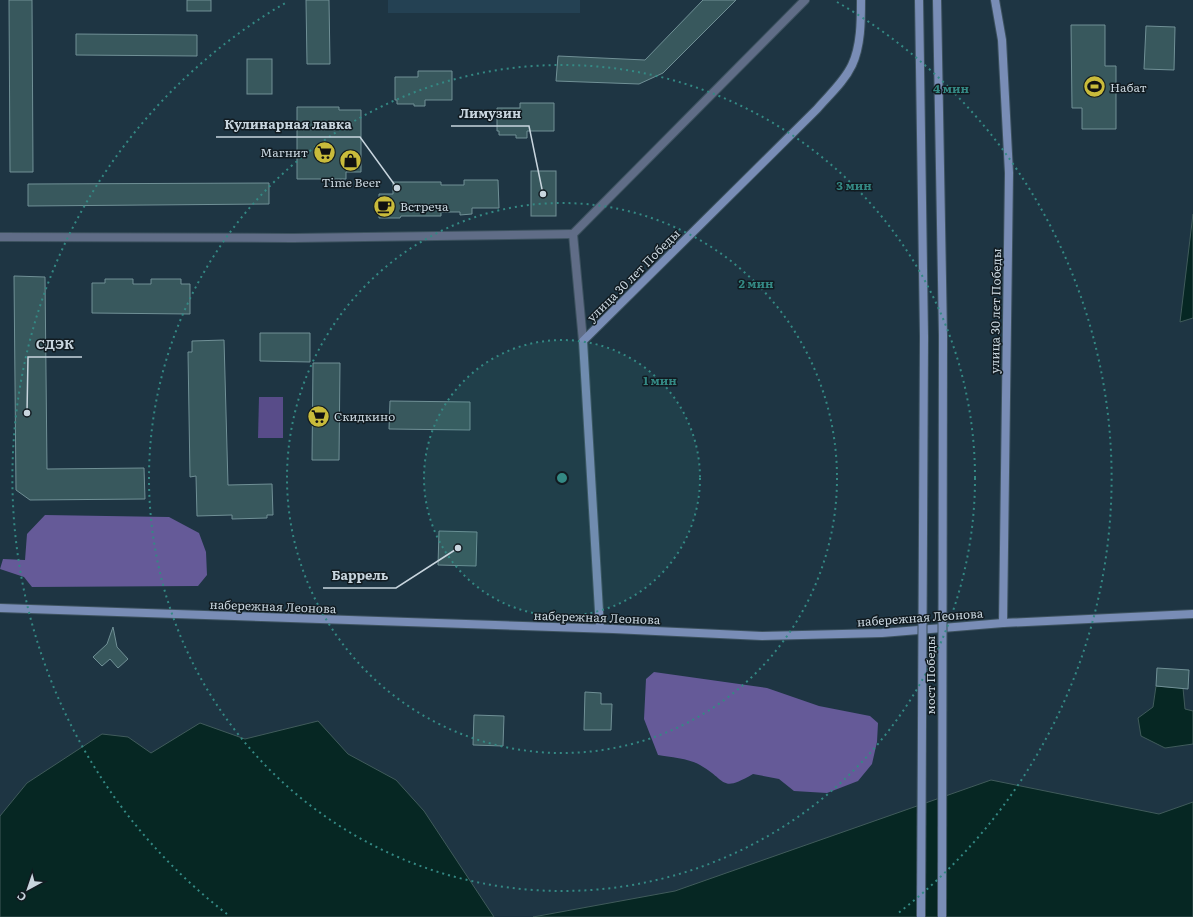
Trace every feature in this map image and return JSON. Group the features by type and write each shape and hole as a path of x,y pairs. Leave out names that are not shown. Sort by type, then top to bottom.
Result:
{"main road":[{"name":"улица 30 лет Победы","path":"583,341 817,109 842,80 852,64 858,44 861,0"},
{"path":"919,0 924,337 921,917"},
{"name":"мост Победы","path":"937,0 943,336 942,917"},
{"name":"улица 30 лет Победы","path":"995,0 1002,40 1009,173 1003,623"},
{"path":"583,341 600,628"},
{"name":"набережная Леонова","path":"0,608 600,628 762,636 882,633 1003,623 1193,614"}],"street":[{"path":"0,237 293,238 573,234 805,0"},
{"path":"573,234 583,341"}],"shaded area":[{"path":"388,0 580,0 580,13 388,13"},
{"path":"1193,214 1193,318 1180,322"},
{"path":"259,397 283,397 283,438 258,438"},
{"path":"45,515 169,517 199,533 206,552 207,575 198,586 32,587 24,577 0,569 3,559 25,560 27,534"},
{"path":"654,672 767,688 819,706 870,716 878,723 877,742 872,764 858,781 827,793 794,791 779,779 753,774 735,783 729,784 720,780 696,763 680,758 658,755 644,719 646,679"},
{"path":"1156,686 1183,688 1185,709 1193,711 1193,744 1165,748 1141,736 1138,718 1153,707"},
{"path":"318,721 348,754 396,780 424,811 494,917 0,917 0,816 27,783 102,734 128,737 151,753 200,723 245,739"},
{"path":"991,780 1159,814 1193,802 1193,917 533,917 675,891"}],"building":[{"path":"9,0 32,0 33,172 10,172"},
{"path":"187,0 211,0 211,11 187,11"},
{"path":"306,0 329,0 330,64 307,64"},
{"path":"703,0 736,0 663,73 639,84 556,81 558,56 645,60"},
{"name":"Набат","path":"1071,25 1105,25 1105,66 1116,66 1116,129 1082,129 1082,108 1072,108"},
{"path":"1146,26 1175,27 1174,70 1144,69"},
{"path":"76,34 197,35 197,56 76,55"},
{"path":"247,59 272,59 272,94 247,94"},
{"path":"418,71 452,71 452,100 425,100 425,106 414,106 414,104 397,104 397,100 395,100 395,77 418,77"},
{"path":"520,103 554,103 554,131 527,131 527,138 516,138 516,135 499,135 499,131 497,131 497,108 520,108"},
{"path":"297,107 339,107 339,110 361,110 361,172 346,172 346,179 297,179"},
{"path":"531,171 556,171 556,216 531,216"},
{"path":"464,180 498,180 499,208 472,208 472,214 460,215 460,212 441,212 441,216 401,216 400,218 379,218 379,194 393,194 393,182 441,182 441,185 464,185"},
{"path":"269,183 269,204 28,206 28,184"},
{"path":"14,276 45,277 47,469 144,468 145,499 30,500 16,490"},
{"path":"105,279 133,279 133,284 151,284 151,279 181,279 181,284 190,284 190,314 92,313 92,283 105,283"},
{"path":"260,333 310,333 310,362 260,361"},
{"path":"224,340 228,485 272,484 273,515 267,515 267,518 232,519 232,515 197,516 196,476 190,477 188,352 192,352 192,341"},
{"path":"313,363 340,363 339,460 312,460"},
{"path":"390,401 470,402 470,430 389,429"},
{"path":"439,531 477,532 476,566 438,565"},
{"path":"113,627 117,647 128,659 118,668 110,659 102,666 93,657 107,644"},
{"path":"1157,668 1189,670 1188,689 1156,686"},
{"path":"585,692 601,693 601,704 612,704 611,730 584,730"},
{"path":"474,715 504,716 503,746 473,745"}],"place":[{"name":"Набат","path":"1094,87"},
{"name":"Магнит","path":"324,152"},
{"name":"Time Beer","path":"351,161"},
{"name":"Кулинарная лавка","path":"397,188"},
{"name":"Лимузин","path":"543,194"},
{"name":"Встреча","path":"384,206"},
{"name":"СДЭК","path":"27,413"},
{"name":"Скидкино","path":"318,416"},
{"name":"Баррель","path":"458,548"}]}
